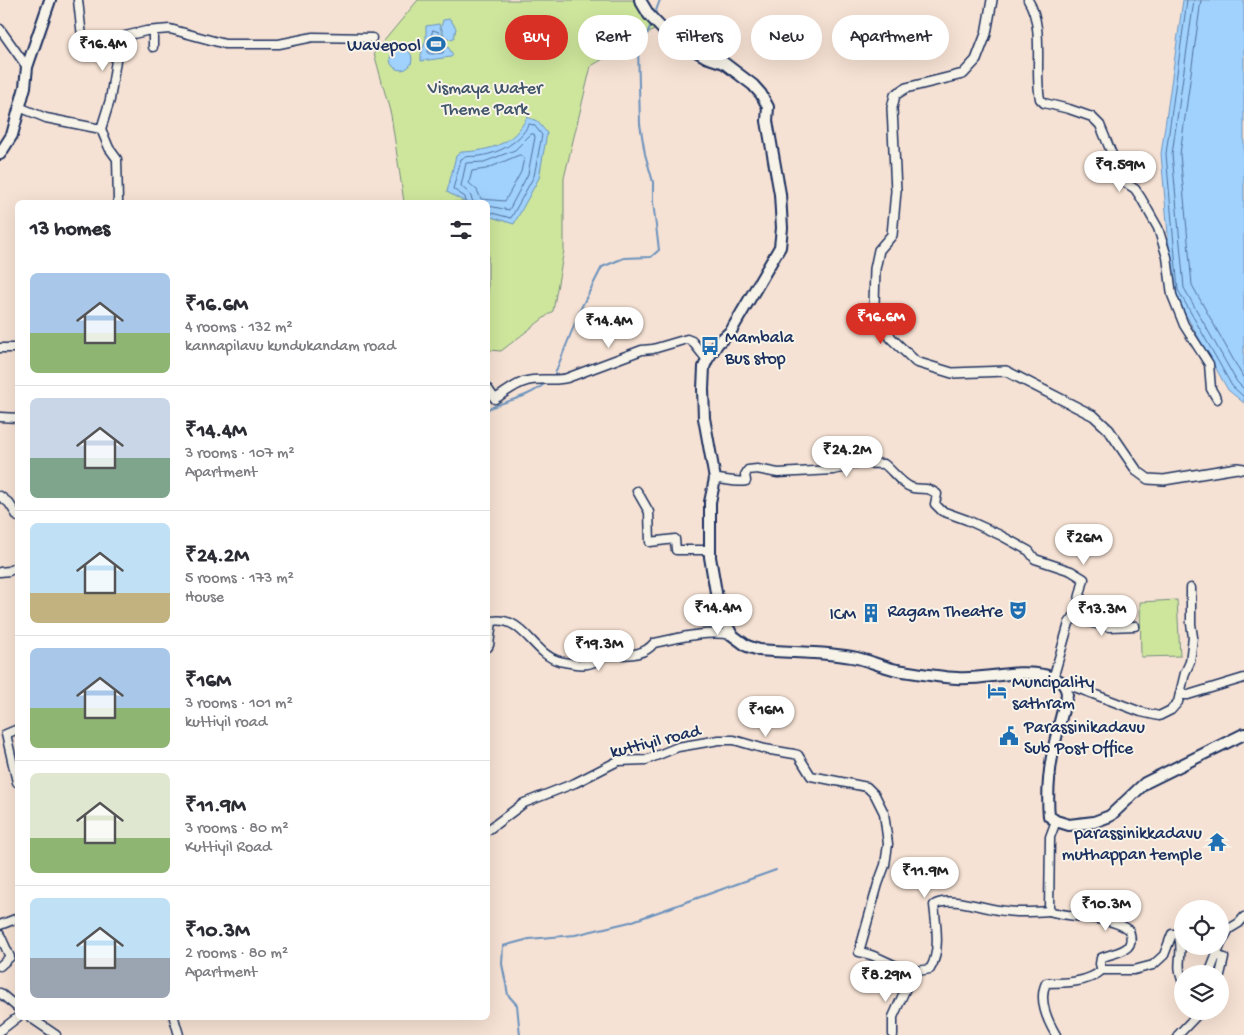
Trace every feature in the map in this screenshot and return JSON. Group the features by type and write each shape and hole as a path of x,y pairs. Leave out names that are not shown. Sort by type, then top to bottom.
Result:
{"main road":[{"path":"0,154 12,135 27,67 50,0"},
{"path":"640,0 649,15 667,34 706,56 724,63 753,85 761,94 768,107 766,122 780,194 782,228 780,247 730,330 718,343 704,367 704,418 715,478 710,502 710,557 719,610 732,635 747,646 759,650 835,654 858,658 898,670 944,677 987,677 1019,673 1044,676 1064,683 1067,688 1067,695 1059,722 1049,773 1049,816 1056,821 1069,825 1094,822 1110,816 1145,783 1244,734"}],"street":[{"path":"78,0 82,37 89,47 105,50 118,47"},
{"path":"992,0 986,34 976,60 963,74 906,88 895,95 892,108 896,191 892,235 879,250 875,269 874,305 891,338 916,362 952,372 1006,371 1094,416 1109,430 1138,471 1148,478 1164,480 1237,468 1244,469"},
{"path":"1028,0 1034,8 1040,99 1044,103 1069,108 1092,117 1100,125 1121,176 1141,198 1158,228 1167,257 1172,295 1184,325 1209,364 1211,389 1218,399"},
{"path":"0,29 27,67"},
{"path":"118,200 117,159 109,148 101,129 110,100 118,47 125,36 170,29 225,44 279,44 313,37 372,38"},
{"path":"153,31 153,47"},
{"path":"19,107 46,118 101,129"},
{"path":"490,392 495,399 526,381 541,379 555,381 567,378 642,350 653,349 687,339 692,341 707,360"},
{"path":"0,348 15,348"},
{"path":"0,417 15,418"},
{"path":"715,478 726,478 733,482 746,481 745,476 748,470 757,469 778,473 833,470 842,468 849,463 884,464 912,488 930,489 937,494 935,504 942,511 1000,535 1029,551 1035,559 1071,571 1084,579 1073,618 1069,623 1057,659 1053,679"},
{"path":"637,491 649,512 650,542 675,539 676,550 707,550 710,557"},
{"path":"0,496 9,503 15,512"},
{"path":"0,572 9,571 15,568"},
{"path":"1064,683 1113,702 1159,716 1172,710 1178,702 1185,673 1190,662 1192,649 1191,588"},
{"path":"1073,618 1109,627 1135,626"},
{"path":"490,620 497,620 517,626 541,652 557,660 575,664 592,663 605,655 634,654 648,650 654,643 670,640 723,633 732,635"},
{"path":"1180,695 1244,678"},
{"path":"15,730 3,734 15,775"},
{"name":"kuttiyil road","path":"490,828 524,803 575,783 618,761 646,760 678,747 727,740 798,755 811,776 867,787 875,795 884,813 888,844 885,866 858,952 866,953 908,970"},
{"path":"1049,911 1050,837 1056,821"},
{"path":"893,1035 893,1017 906,988 908,970 916,972 930,969 933,964 936,952 934,905 938,902 955,902 1006,912 1049,911 1062,915 1116,922 1129,930 1131,938 1128,947 1122,951 1101,958 1102,970"},
{"path":"1229,929 1239,923 1244,917"},
{"path":"0,925 15,919"},
{"path":"1056,1035 1044,1012 1043,989 1046,982 1077,981 1094,976 1102,970 1147,968 1164,955 1170,937 1176,933 1180,937 1178,965"},
{"path":"0,935 10,957 0,966"},
{"path":"1212,965 1216,955 1224,958 1222,965"},
{"path":"0,994 15,1006"},
{"path":"0,1031 15,1019"},
{"path":"34,1020 56,1035"},
{"path":"175,1020 179,1035"},
{"path":"1178,1035 1192,1020"}],"green space":[{"name":"Vismaya Water Theme Park","path":"418,0 635,0 644,15 578,15 578,60 602,60 591,66 564,178 564,250 553,311 501,351 490,350 490,200 404,200 391,115 374,53"},
{"name":"Vismaya Water Theme Park","path":"648,21 654,30 648,33"},
{"path":"1177,600 1180,656 1141,657 1140,602"}],"water":[{"path":"1183,0 1244,0 1244,403 1228,390 1173,292 1161,154"},
{"path":"450,19 456,28 454,38 451,39 445,37 441,27 443,20"},
{"name":"Wavepool","path":"439,24 445,42 453,55 451,57 421,61 426,39 426,26"},
{"path":"401,48 409,51 412,59 409,67 401,70 393,67 390,59 393,51"},
{"path":"527,117 537,121 547,133 539,178 514,224 490,217 490,200 461,200 447,192 456,156 461,152 482,150 500,144 508,140 522,126"}],"waterway":[{"path":"654,16 660,0"},
{"path":"554,376 581,308 602,267 624,258 651,257 659,250 653,202 653,182 645,154 640,124 638,47 643,43 650,27"},
{"path":"490,408 531,393 544,384"},
{"path":"520,1035 517,1005 508,995 502,964 503,946 529,939 575,935 630,922 776,870"}],"place":[{"name":"Wavepool","path":"436,44"},
{"name":"Mambala Bus stop","path":"710,346"},
{"name":"Ragam Theatre","path":"1018,610"},
{"name":"ICM","path":"871,613"},
{"name":"Muncipality sathram","path":"997,691"},
{"name":"Parassinikadavu Sub Post Office","path":"1009,736"},
{"name":"parassinikkadavu muthappan temple","path":"1217,842"}]}
